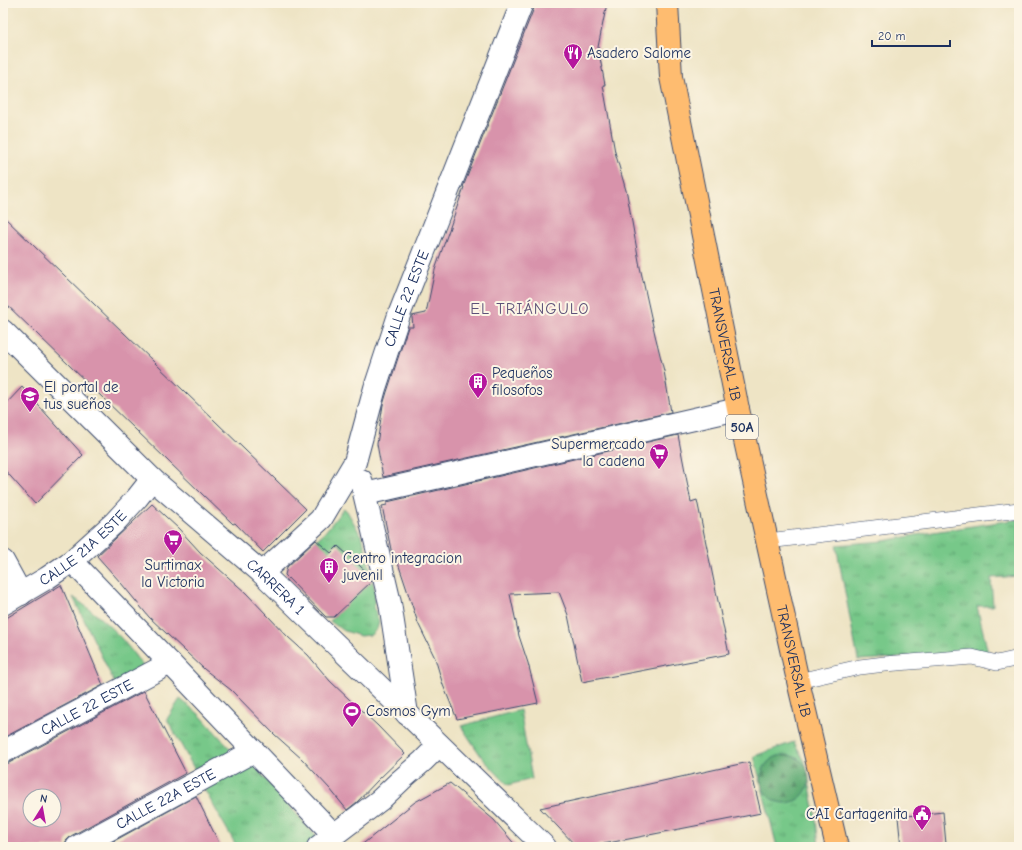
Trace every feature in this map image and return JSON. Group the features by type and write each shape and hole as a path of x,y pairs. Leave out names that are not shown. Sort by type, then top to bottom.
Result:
{"main road":[{"name":"TRANSVERSAL 1B","path":"667,3 671,77 738,409 798,682 837,847"}],"street":[{"name":"CALLE 22 ESTE","path":"262,573 321,519 355,462 375,388 399,315 522,3"},
{"name":"CARRERA 1","path":"3,331 152,479 262,573 545,847"},
{"path":"365,494 738,409"},
{"path":"355,462 365,494 390,603 407,714"},
{"name":"CALLE 21A ESTE","path":"12,599 48,578 72,561 114,523 152,479"},
{"path":"3,561 12,599"},
{"path":"72,561 254,752 326,841 380,800 439,745"},
{"name":"CALLE 22 ESTE","path":"3,752 170,663"},
{"name":"CALLE 22A ESTE","path":"77,847 254,752"}],"lane":[{"path":"768,541 1019,510"},
{"path":"798,682 860,667 885,664 972,657 997,663 1019,658"}],"green space":[{"path":"344,508 363,539 375,591 374,607 379,622 377,629 371,635 360,636 342,630 330,621 344,606 366,577 364,570 338,544 335,544 329,552 318,551 312,544 325,532"},
{"path":"1019,519 1019,576 991,578 993,606 977,606 988,653 858,660 836,545 883,541"},
{"path":"73,597 98,616 121,638 146,670 116,686"},
{"path":"180,699 199,714 234,753 197,774 167,719"},
{"path":"520,710 532,779 508,785 483,759 461,726"},
{"path":"794,742 805,762 816,819 819,847 777,847 754,756"},
{"path":"780,755 790,755 799,759 805,765 808,770 808,788 799,799 790,803 780,803 771,799 765,793 761,784 761,774 765,765 771,759"},
{"path":"251,762 319,840 306,847 237,847 203,787"}],"building":[{"path":"534,3 607,3 598,47 605,85 603,85 615,152 627,194 640,267 664,371 671,412 383,477 377,444 383,405 387,392 408,327 413,327 412,316 426,313 435,270 463,187 534,8"},
{"path":"3,216 306,509 263,552 235,523 233,524 3,301"},
{"path":"22,387 83,455 35,504 3,468 3,407"},
{"path":"678,435 691,502 697,500 729,654 582,682 568,615 559,592 510,594 519,636 528,663 538,703 457,719 443,685 435,658 418,623 396,557 393,559 382,506 387,505 387,502"},
{"path":"152,504 179,529 200,552 246,593 288,637 308,655 330,681 378,726 405,754 347,810 302,759 274,734 231,690 204,669 149,617 97,556"},
{"name":"Centro integracion juvenil","path":"316,540 331,553 338,546 371,576 372,581 334,617 326,617 285,575 287,567"},
{"path":"61,585 103,685 3,738 3,620"},
{"path":"144,691 186,773 71,836 66,841 65,847 3,847 3,764 9,763"},
{"path":"749,762 761,813 588,847 577,847 540,808"},
{"path":"450,783 494,820 517,847 359,847 415,802"},
{"path":"196,796 221,847 103,847"},
{"name":"CAI Cartagenita","path":"943,812 946,844 901,847 898,817"}],"place":[{"name":"Asadero Salome","path":"573,70"},
{"name":"Pequeños filosofos","path":"478,399"},
{"name":"El portal de tus sueños","path":"30,413"},
{"name":"Supermercado la cadena","path":"659,470"},
{"name":"Surtimax la Victoria","path":"173,556"},
{"name":"Centro integracion juvenil","path":"329,584"},
{"name":"Cosmos Gym","path":"352,728"},
{"name":"CAI Cartagenita","path":"922,831"}],"district":[{"name":"EL TRIÁNGULO","path":"530,309"}]}
